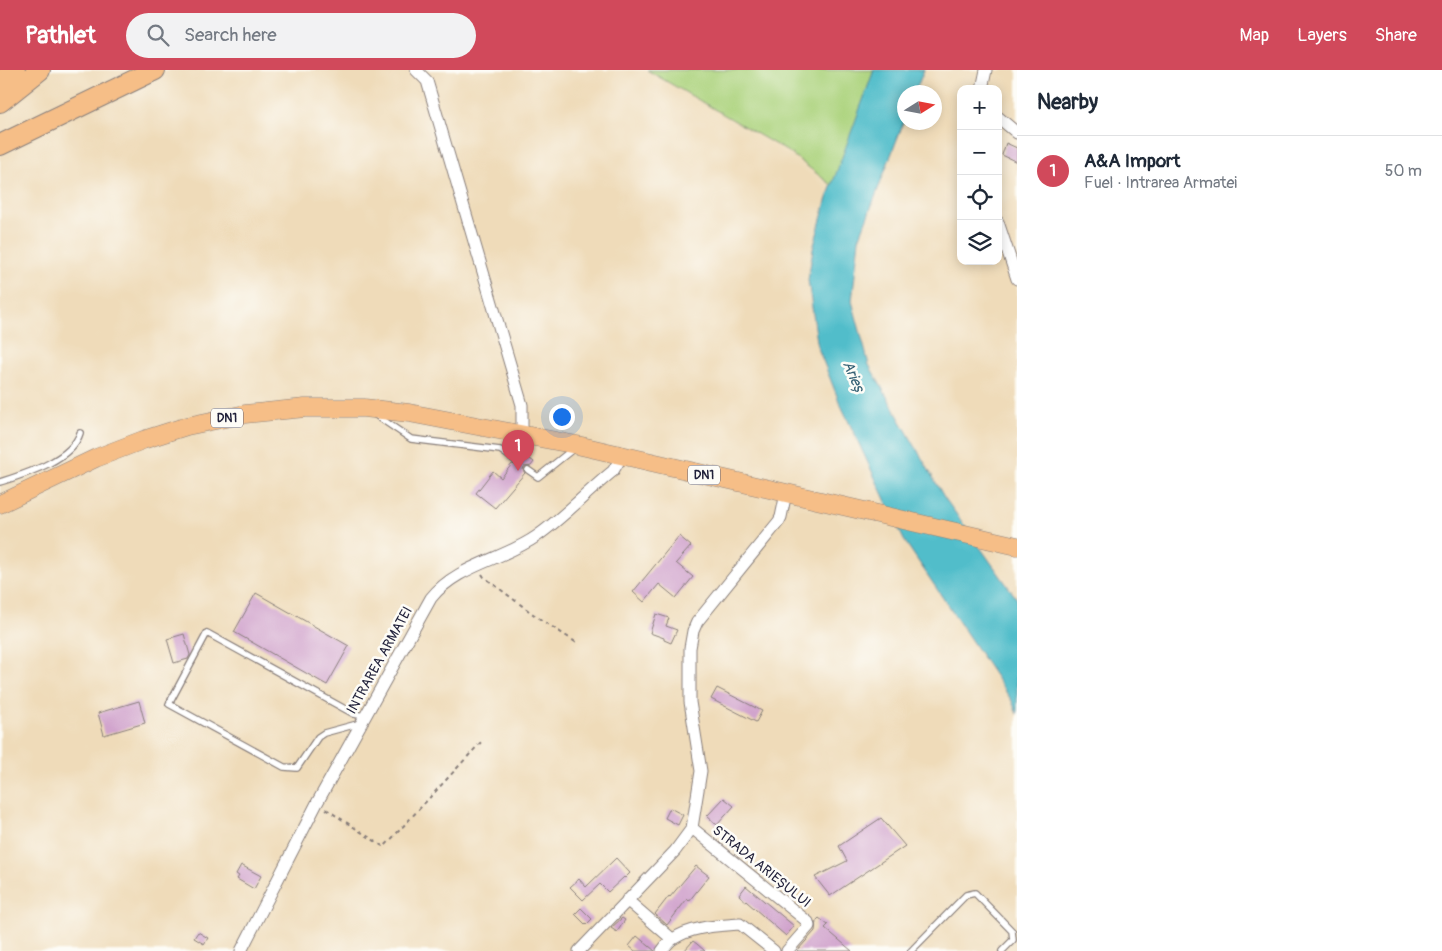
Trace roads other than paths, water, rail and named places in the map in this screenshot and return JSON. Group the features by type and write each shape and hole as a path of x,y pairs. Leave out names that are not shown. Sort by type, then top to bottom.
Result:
{"highway":[{"path":"0,82 16,70"},
{"path":"0,102 40,70"},
{"path":"0,145 155,70"}],"main road":[{"name":"DN1","path":"0,504 96,458 187,426 245,414 305,408 364,408 409,413 577,445 1017,546"}],"street":[{"path":"416,70 426,81 522,405 522,435"},
{"path":"983,85 986,70"},
{"path":"1002,120 1017,133"},
{"path":"1002,234 1017,279"},
{"name":"INTRAREA ARMATEI","path":"240,951 317,803 431,598 439,588 477,565 536,536 613,471 622,456"},
{"path":"579,951 675,851 692,828 701,771 690,702 690,648 693,631 698,622 779,521 786,493"},
{"name":"STRADA ARIEȘULUI","path":"692,828 808,922 809,926 787,951"},
{"path":"627,900 672,939"},
{"path":"662,951 672,939 695,929 740,924 774,951"}],"lane":[{"path":"364,408 411,439 500,450 514,460"},
{"path":"0,482 22,475 64,454 77,442 80,433"},
{"path":"528,470 538,477 577,445"},
{"path":"207,633 363,719 318,737 296,768 284,767 168,704 207,633"},
{"path":"911,951 966,895 975,894 1012,931 1014,940 1002,951"}],"water":[{"name":"Arieș","path":"874,70 924,70 918,85 897,85 897,130 901,130 859,239 852,301 869,365 944,497 1017,599 1017,714 1012,701 904,540 839,401 818,348 808,280 813,249 826,201"}],"place":[{"name":"A&A Import","path":"518,471"}]}
